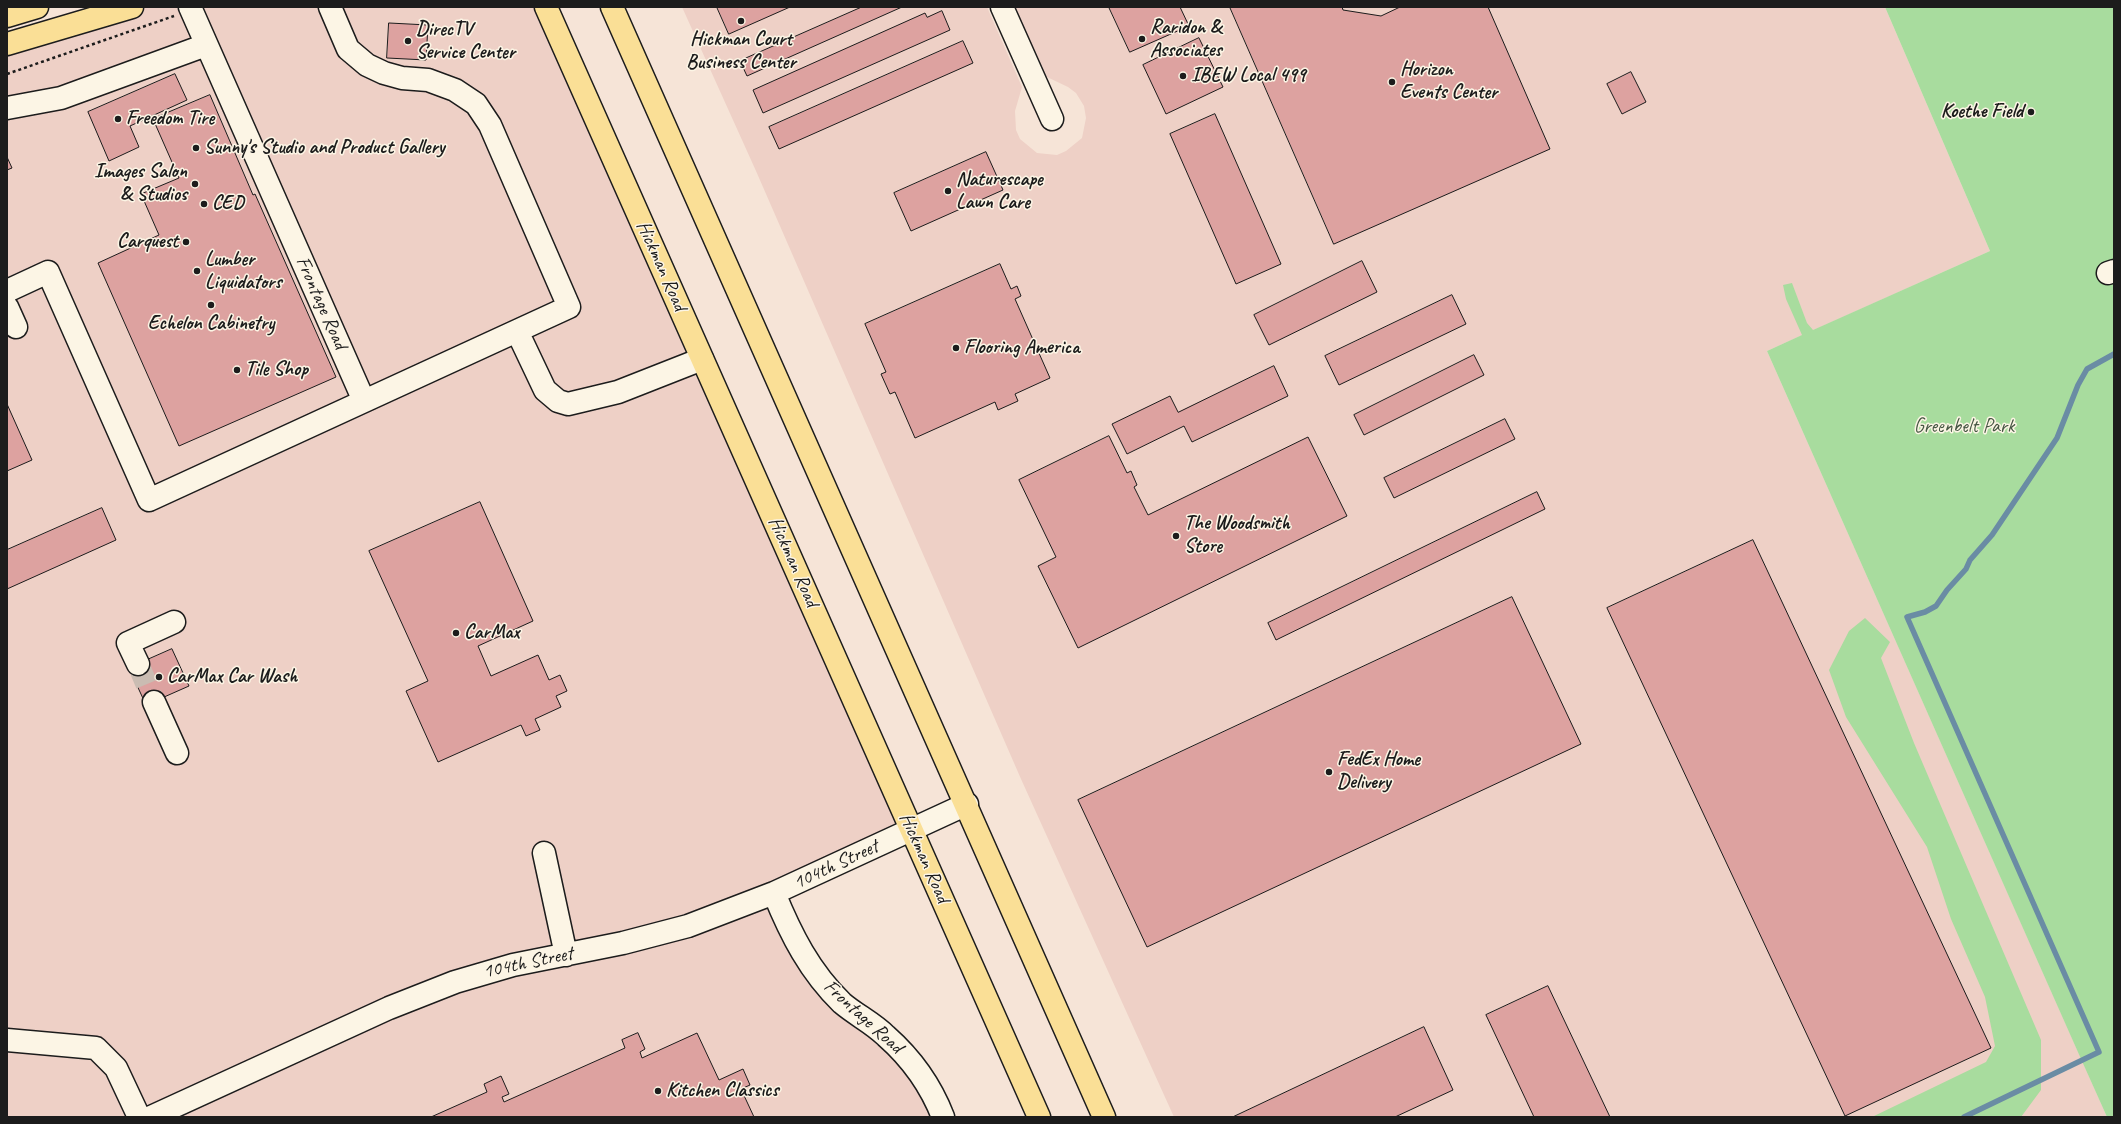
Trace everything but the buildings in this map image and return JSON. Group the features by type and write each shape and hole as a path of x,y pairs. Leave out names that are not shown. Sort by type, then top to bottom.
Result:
{"main road":[{"path":"7,16 37,7"},
{"path":"7,44 132,7"},
{"name":"Hickman Road","path":"546,7 1039,1117"},
{"path":"612,7 967,804 1104,1117"}],"street":[{"path":"7,291 48,272 149,500 569,307 490,125 476,104 455,90 428,80 402,78 384,73 368,65 348,49 330,7"},
{"path":"1002,7 1052,119"},
{"name":"Frontage Road","path":"190,9 364,401"},
{"path":"7,108 61,98 206,45"},
{"path":"7,307 16,327"},
{"path":"518,331 545,390 558,401 568,404 618,392 702,359"},
{"path":"138,664 128,643 174,622"},
{"path":"154,702 176,753"},
{"name":"104th Street","path":"151,1117 389,1008 454,982 481,973 623,944 688,926 774,893 967,804"},
{"path":"544,853 566,955"},
{"name":"Frontage Road","path":"774,893 789,930 811,968 843,1004 886,1035 905,1054 924,1079 936,1099 943,1117"},
{"path":"7,1040 96,1048 116,1068 139,1117"}],"path":[{"path":"7,74 190,9"}],"shaded area":[{"path":"132,7 546,7 912,829 775,893 789,930 886,1035 943,1117 7,1117 7,44"},
{"path":"682,7 987,7 1022,87 1015,111 1016,130 1020,139 1037,153 1057,155 1066,151 1082,138 1086,118 1084,106 1076,93 1068,87 1047,77 1043,72 1015,7 1885,7 1990,251 1767,351 2107,1117 1174,1117 1021,779 756,171"}],"green space":[{"name":"Greenbelt Park","path":"1885,7 2114,7 2114,1117 2107,1117 1767,351 1802,335 1786,299 1783,285 1792,283 1807,323 1813,330 1990,251"},
{"path":"1865,618 1890,642 1881,658 1914,743 2041,1040 2041,1090 2021,1117 1872,1117 1986,1062 1995,1046 1985,997 1951,919 1927,847 1846,717 1829,670 1849,631"}],"waterway":[{"path":"1964,1117 2099,1052 1907,617 1925,612 1936,606 1947,590 1966,569 1970,560 1992,535 2057,438 2078,385 2087,369 2114,354"}],"tunnel":[{"path":"138,664 154,702"}],"place":[{"name":"Hickman Court Business Center","path":"741,21"},
{"name":"Raridon & Associates","path":"1142,39"},
{"name":"DirecTV Service Center","path":"408,41"},
{"name":"IBEW Local 499","path":"1183,76"},
{"name":"Horizon Events Center","path":"1392,82"},
{"name":"Koethe Field","path":"2031,112"},
{"name":"Freedom Tire","path":"118,119"},
{"name":"Sunny's Studio and Product Gallery","path":"196,148"},
{"name":"Images Salon & Studios","path":"195,184"},
{"name":"Naturescape Lawn Care","path":"948,191"},
{"name":"CED","path":"204,204"},
{"name":"Carquest","path":"186,242"},
{"name":"Lumber Liquidators","path":"197,271"},
{"name":"Echelon Cabinetry","path":"211,305"},
{"name":"Flooring America","path":"956,348"},
{"name":"Tile Shop","path":"237,370"},
{"name":"The Woodsmith Store","path":"1176,536"},
{"name":"CarMax","path":"456,633"},
{"name":"CarMax Car Wash","path":"159,677"},
{"name":"FedEx Home Delivery","path":"1329,772"},
{"name":"Kitchen Classics","path":"658,1091"}]}
